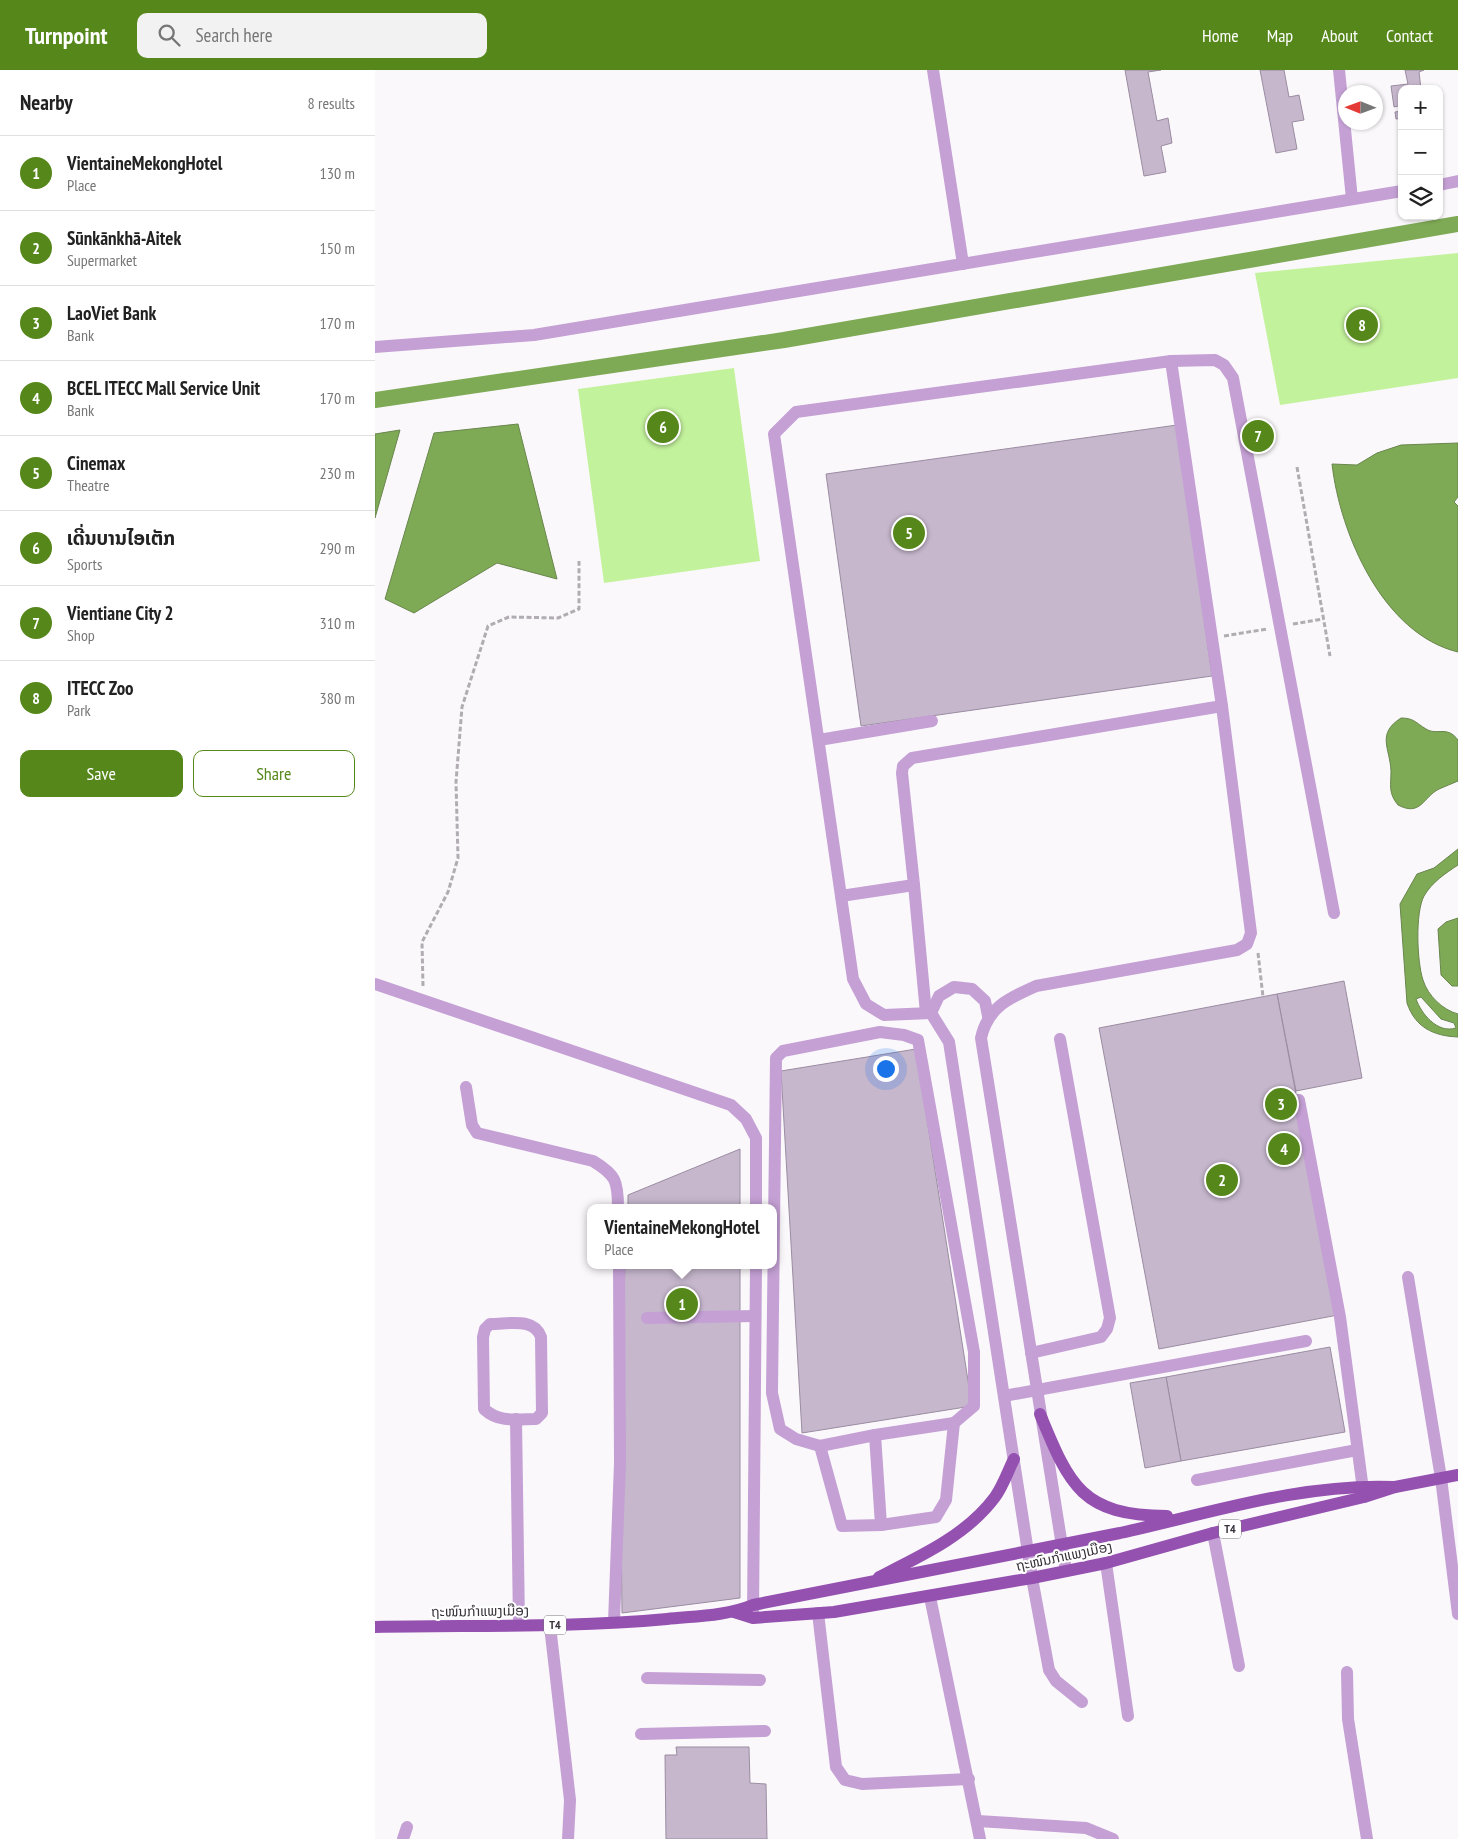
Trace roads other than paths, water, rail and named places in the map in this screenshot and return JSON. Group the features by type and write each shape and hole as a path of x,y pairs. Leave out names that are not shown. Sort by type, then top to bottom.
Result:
{"main road":[{"path":"1041,1414 1065,1470 1083,1493 1103,1506 1124,1514 1187,1517"},
{"path":"866,1583 941,1545 973,1520 996,1496 1015,1459"},
{"name":"ຖະໜົນກຳແພງເມືອງ","path":"753,1611 866,1583 1028,1551 1266,1499 1363,1491 1458,1475"},
{"name":"ຖະໜົນກຳແພງເມືອງ","path":"375,1627 519,1624 550,1626 753,1611 818,1613 930,1597 1106,1563 1363,1491"}],"street":[{"path":"933,70 963,264"},
{"path":"1339,70 1352,199"},
{"path":"1443,184 1458,181"},
{"path":"375,347 534,335 1398,192"},
{"path":"929,1013 885,1015 866,1004 853,979 774,434 796,412 1171,362 1215,360 1224,365 1233,378 1334,913"},
{"path":"988,1016 1013,996 1036,986 1237,950 1247,944 1251,933 1247,889 1222,706 1171,362"},
{"path":"1082,1702 1056,1680 1049,1670 1032,1578 949,1042 929,1013 902,773 903,766 912,758 1222,706"},
{"path":"819,740 932,721"},
{"path":"841,896 915,885"},
{"path":"375,984 731,1105 746,1119 756,1138 756,1204"},
{"path":"929,1013 939,996 954,987 972,989 985,1001 988,1016 981,1038 1066,1571"},
{"path":"880,1032 885,1015"},
{"path":"774,1269 773,1393 780,1429 796,1439 820,1446 875,1435 954,1423 974,1406 974,1352 918,1040 904,1035 880,1032 783,1051 776,1058 775,1204"},
{"path":"1031,1354 1101,1337 1107,1329 1110,1318 1060,1039"},
{"path":"466,1087 472,1125 477,1133 593,1161 609,1170 618,1185 618,1204"},
{"path":"1299,1100 1340,1317 1363,1491"},
{"path":"614,1622 620,1463 619,1269"},
{"path":"753,1611 755,1269"},
{"path":"1408,1277 1441,1478 1458,1614"},
{"path":"647,1318 755,1316"},
{"path":"490,1324 531,1324 538,1328 541,1337 542,1413 536,1419 516,1419 499,1419 491,1416 484,1408 483,1338 485,1328 490,1324"},
{"path":"1005,1396 1306,1341"},
{"path":"974,1352 997,1351"},
{"path":"754,1392 773,1393"},
{"path":"516,1419 519,1624"},
{"path":"820,1446 842,1526 881,1525 936,1517 946,1500 954,1423"},
{"path":"875,1435 881,1525"},
{"path":"1197,1480 1357,1450"},
{"path":"1213,1533 1239,1666"},
{"path":"1106,1563 1128,1716"},
{"path":"930,1597 978,1821 980,1839"},
{"path":"818,1613 836,1767 845,1780 862,1784 969,1779"},
{"path":"550,1626 570,1800 568,1839"},
{"path":"1347,1672 1348,1719 1367,1839"},
{"path":"647,1678 760,1680"},
{"path":"641,1734 765,1731"},
{"path":"978,1821 1086,1828 1113,1839"}],"waterway":[{"path":"375,400 784,340 1458,224"}],"place":[{"name":"ITECC Zoo","path":"1362,325"},
{"name":"ເດີ່ນບານໄອເຕັກ","path":"663,427"},
{"name":"Vientiane City 2","path":"1258,436"},
{"name":"Cinemax","path":"909,533"},
{"name":"LaoViet Bank","path":"1281,1104"},
{"name":"BCEL ITECC Mall Service Unit","path":"1284,1149"},
{"name":"Sūnkānkhā-Aitek","path":"1222,1180"},
{"name":"VientaineMekongHotel","path":"682,1304"}]}
